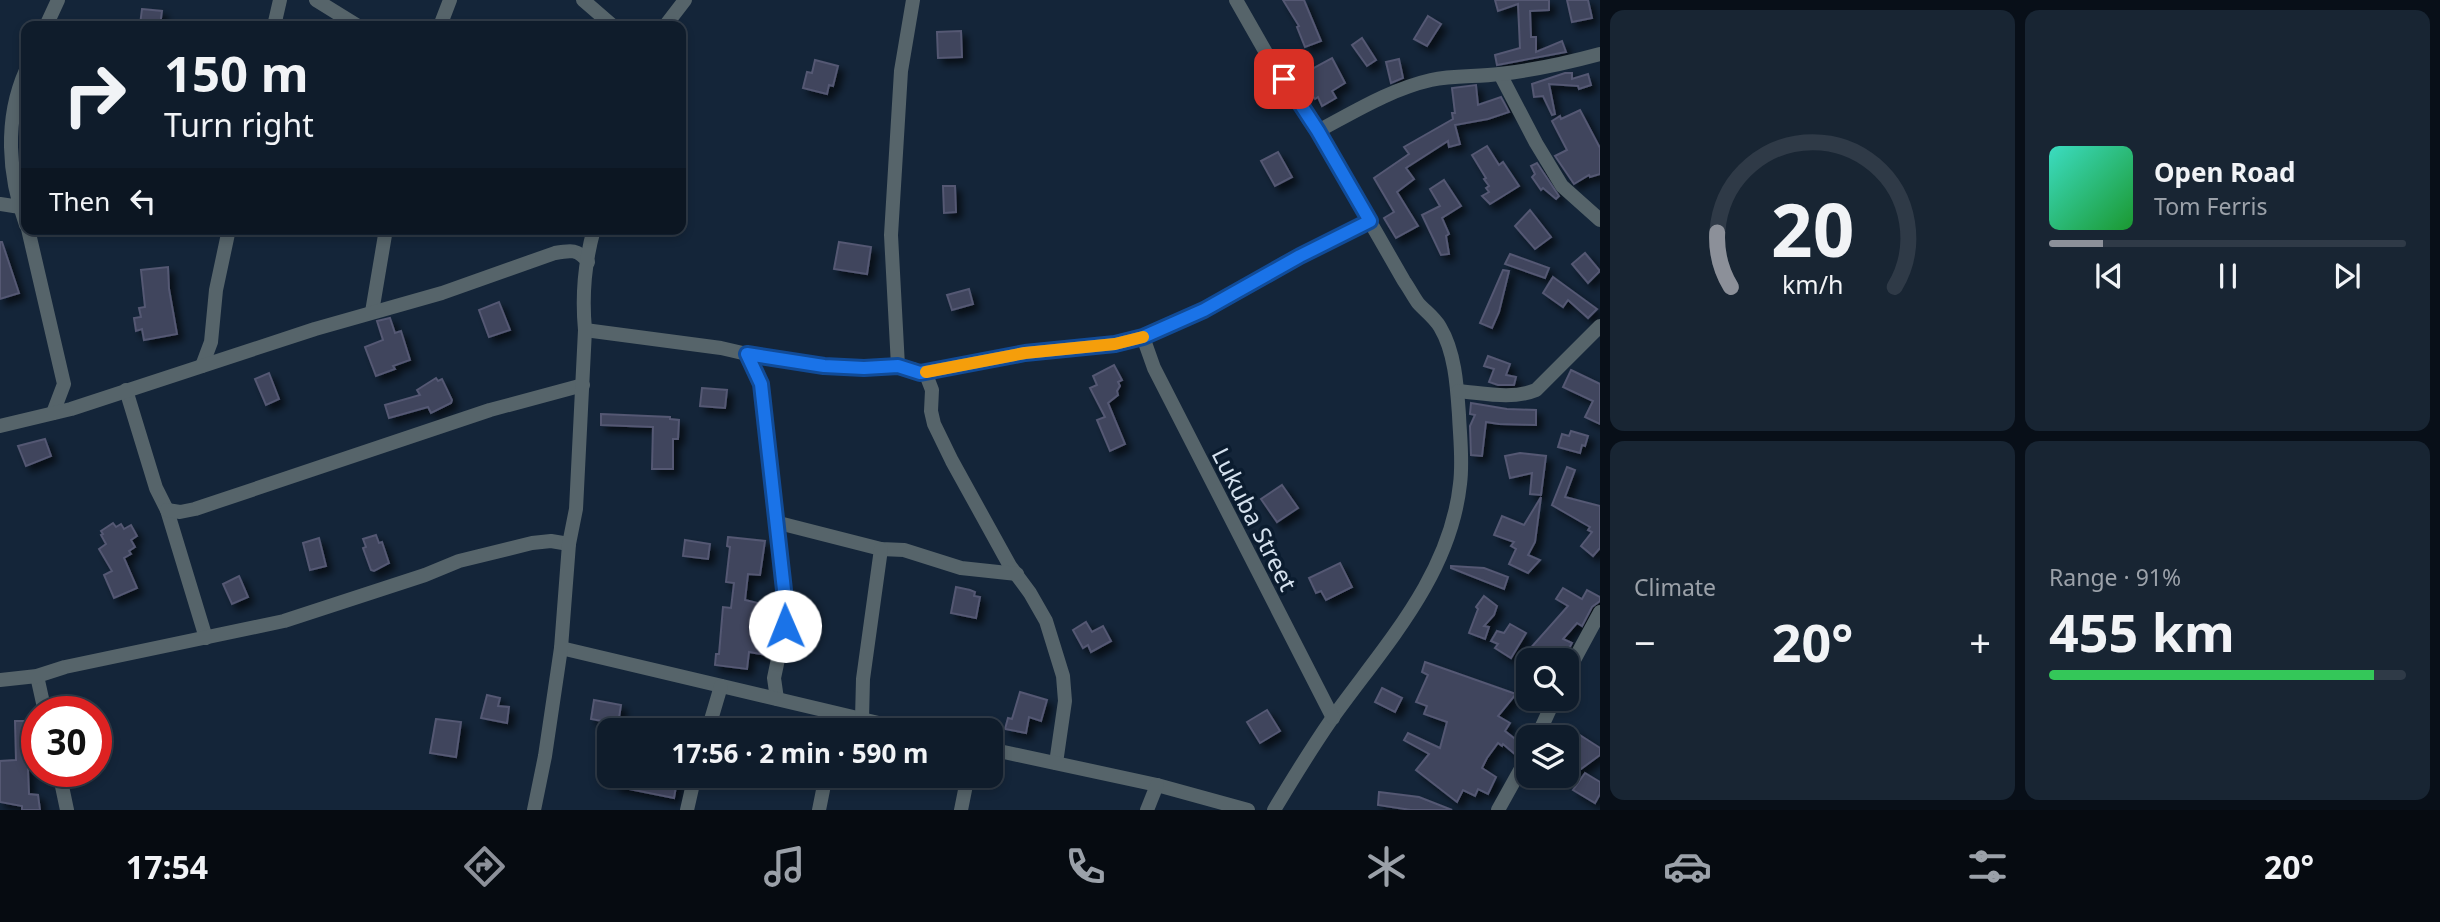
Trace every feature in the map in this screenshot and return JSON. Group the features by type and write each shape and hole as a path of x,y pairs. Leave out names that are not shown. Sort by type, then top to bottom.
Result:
{"street":[{"path":"48,21 58,0"},
{"path":"275,21 280,0"},
{"path":"316,0 350,21"},
{"path":"442,21 450,0"},
{"path":"583,0 607,21"},
{"path":"670,21 685,0"},
{"path":"898,366 891,235 901,71 913,0"},
{"path":"1236,0 1269,58 1318,131 1418,302 1439,326 1449,347 1458,391 1461,448 1460,484 1454,517 1445,545 1425,586 1383,652 1333,718 1273,810"},
{"path":"1318,131 1397,90 1418,83 1565,64 1600,54"},
{"path":"1500,74 1562,186 1600,220"},
{"path":"21,81 17,90 11,168 21,209"},
{"path":"0,204 20,206"},
{"path":"920,373 1025,353 1115,344 1143,337 1204,310 1300,256 1370,221"},
{"path":"29,235 64,384 53,413"},
{"path":"202,366 211,342 216,290 228,235"},
{"path":"372,312 385,235"},
{"path":"570,250 588,235"},
{"path":"534,810 561,648 569,544 579,468 584,313 592,235"},
{"path":"0,426 71,410 372,312 442,293 555,253 578,251 588,262"},
{"path":"1458,391 1506,395 1525,394 1536,390 1600,326"},
{"path":"585,330 721,348 824,366 898,366 927,377 932,390 931,411 934,424 951,461 1046,621 1063,676 1065,701 1056,763"},
{"name":"Lukuba Street","path":"1143,337 1154,368 1333,718"},
{"path":"747,354 761,384 785,599 785,626 774,678 777,699"},
{"path":"167,510 180,512 195,509 490,410 583,386"},
{"path":"126,390 156,488 167,510 206,638"},
{"path":"775,522 881,549 904,550 961,568 1017,574"},
{"path":"551,541 572,529"},
{"path":"0,680 37,676 65,667 284,621 425,575 459,561 532,542 569,544"},
{"path":"862,718 863,679 881,549"},
{"path":"1579,651 1600,612"},
{"path":"561,648 858,718"},
{"path":"37,676 41,696"},
{"path":"711,718 720,686"},
{"path":"837,718 838,713"},
{"path":"1003,752 1157,785 1248,810"},
{"path":"1498,810 1516,778"},
{"path":"1147,810 1157,785"},
{"path":"62,787 67,810"},
{"path":"687,810 692,788"},
{"path":"819,810 823,788"},
{"path":"961,810 965,788"}],"building":[{"path":"1283,0 1304,0 1321,41 1305,47 1297,27 1299,26"},
{"path":"1495,0 1549,0 1549,10 1530,11 1531,37 1536,37 1536,52 1562,41 1566,52 1497,65 1495,55 1520,48 1518,4 1498,11"},
{"path":"1567,0 1588,0 1592,18 1572,22"},
{"path":"142,9 162,11 161,21 140,21"},
{"path":"1428,16 1441,24 1427,46 1414,39"},
{"path":"961,31 962,57 938,58 937,32"},
{"path":"1362,38 1376,60 1367,66 1352,45"},
{"path":"1332,58 1345,83 1332,91 1336,98 1322,106 1318,97 1315,99 1297,77"},
{"path":"1399,59 1403,78 1391,83 1386,62"},
{"path":"815,60 838,66 833,86 829,85 827,94 803,88 807,72 812,73"},
{"path":"1572,73 1572,79 1588,74 1591,85 1579,89 1578,86 1549,84 1555,114 1552,115 1543,96 1534,97 1532,84"},
{"path":"1476,85 1478,105 1501,97 1509,112 1455,125 1460,144 1449,147 1448,141 1406,168 1414,179 1397,192 1418,226 1396,238 1384,218 1394,212 1374,178 1409,154 1404,147 1453,119 1452,113 1455,113 1452,88"},
{"path":"1580,110 1600,148 1600,174 1589,175 1574,184 1555,156 1567,150 1552,121"},
{"path":"1487,146 1499,165 1503,162 1519,186 1490,204 1482,196 1489,192 1486,188 1489,186 1472,155"},
{"path":"1278,152 1292,177 1275,186 1261,161"},
{"path":"1537,163 1559,196 1556,199 1543,188 1541,190 1532,177 1535,174 1531,166"},
{"path":"1444,180 1461,206 1442,218 1449,234 1446,236 1449,254 1441,255 1422,215 1440,206 1430,189"},
{"path":"943,186 955,186 956,212 944,213"},
{"path":"1530,210 1551,237 1535,249 1515,226"},
{"path":"0,242 19,293 0,299"},
{"path":"839,242 871,247 867,274 834,269"},
{"path":"1585,253 1600,271 1588,283 1572,264"},
{"path":"1510,254 1549,268 1545,278 1505,264"},
{"path":"168,267 177,334 144,340 142,329 136,331 134,318 141,317 139,308 145,307 141,270"},
{"path":"1503,270 1509,271 1499,312 1492,328 1480,323"},
{"path":"1553,277 1597,309 1588,318 1568,300 1563,307 1543,293"},
{"path":"969,289 973,304 952,310 947,295"},
{"path":"499,302 510,330 489,337 479,310"},
{"path":"390,318 395,333 401,331 410,360 376,376 365,347 383,340 377,321"},
{"path":"1488,356 1510,364 1506,375 1516,377 1514,385 1489,382 1494,369 1484,366"},
{"path":"1114,365 1122,380 1118,382 1118,395 1108,403 1125,444 1110,451 1097,420 1105,417 1090,388 1097,385 1093,376"},
{"path":"1571,370 1600,384 1600,424 1585,417 1593,401 1563,387"},
{"path":"269,373 279,399 266,405 255,379"},
{"path":"436,378 438,381 442,379 451,403 431,413 428,407 389,418 385,405 420,395 417,390"},
{"path":"702,388 727,390 725,408 700,406"},
{"path":"1471,403 1507,409 1536,410 1536,425 1486,422 1482,456 1471,455 1470,426 1475,415 1470,414"},
{"path":"601,414 670,417 679,420 678,439 673,439 673,469 652,469 653,427 601,425"},
{"path":"1571,431 1588,436 1580,453 1558,447 1562,434 1569,436"},
{"path":"45,439 51,456 26,466 18,446"},
{"path":"1520,453 1546,456 1541,495 1530,494 1532,473 1510,478 1505,456"},
{"path":"1567,467 1575,470 1565,497 1600,506 1600,548 1593,556 1581,546 1592,532 1588,530 1590,527 1552,505"},
{"path":"1282,485 1298,508 1277,522 1261,499"},
{"path":"1541,497 1535,542 1528,555 1540,560 1528,573 1509,564 1516,549 1511,546 1514,542 1494,535 1502,516 1524,525"},
{"path":"113,523 116,527 121,524 124,529 131,525 137,536 131,540 135,547 129,551 131,554 124,558 137,588 114,598 104,575 112,571 99,549 106,544 101,531"},
{"path":"376,535 379,543 382,542 389,563 374,571 371,570 363,548 366,547 363,539"},
{"path":"728,537 765,541 760,575 748,574 745,600 766,605 764,614 772,616 767,655 749,652 747,669 715,665 716,654 719,654 723,607 731,608 734,583 726,582 730,547 727,546"},
{"path":"319,538 326,566 310,570 303,543"},
{"path":"685,540 710,544 708,559 683,556"},
{"path":"1340,563 1352,587 1326,600 1321,591 1316,593 1309,578"},
{"path":"1451,566 1484,568 1508,577 1504,589"},
{"path":"239,576 248,597 232,604 223,584"},
{"path":"956,587 975,592 974,596 980,597 976,618 951,613"},
{"path":"1563,588 1582,599 1587,590 1600,597 1600,601 1592,607 1582,626 1577,623 1563,639 1572,643 1569,648 1531,648 1568,606 1556,599"},
{"path":"1484,596 1497,606 1494,615 1484,626 1489,627 1485,639 1469,633 1478,609 1476,607"},
{"path":"1086,622 1092,632 1103,626 1111,641 1091,652 1088,645 1083,648 1073,630"},
{"path":"1510,624 1526,633 1511,658 1495,648 1498,644 1491,641 1497,631 1504,633"},
{"path":"1425,662 1516,694 1498,716 1510,723 1505,731 1516,740 1516,755 1498,743 1487,758 1482,768 1496,777 1488,794 1478,789 1475,796 1463,790 1457,802 1416,770 1429,754 1404,740 1408,733 1440,748 1447,722 1424,714 1427,706 1416,702 1428,675 1422,672"},
{"path":"1382,688 1402,698 1395,712 1375,702"},
{"path":"1020,692 1047,700 1041,721 1029,717 1026,733 1005,729 1008,718 1012,719"},
{"path":"487,695 500,698 498,706 509,707 507,723 481,718"},
{"path":"594,700 621,705 619,718 591,719"},
{"path":"1267,710 1280,731 1260,743 1247,722"},
{"path":"436,719 461,722 456,757 430,753"},
{"path":"15,721 21,721 21,787 29,787 29,794 38,795 40,810 22,810 22,806 0,802 0,761 16,760"},
{"path":"1579,734 1600,748 1600,755 1579,770"},
{"path":"1585,773 1600,782 1600,794 1595,803 1573,790 1579,788 1579,782"},
{"path":"624,788 676,788 674,798"},
{"path":"1379,792 1419,797 1452,810 1411,810 1378,805"}],"slow traffic":[{"path":"926,372 1025,353 1115,344 1143,337"}],"route":[{"path":"785,626 785,599 761,384 747,354 824,366 898,366 920,373 1025,353 1115,344 1143,337 1204,310 1300,256 1370,221 1318,131 1284,79"}]}
